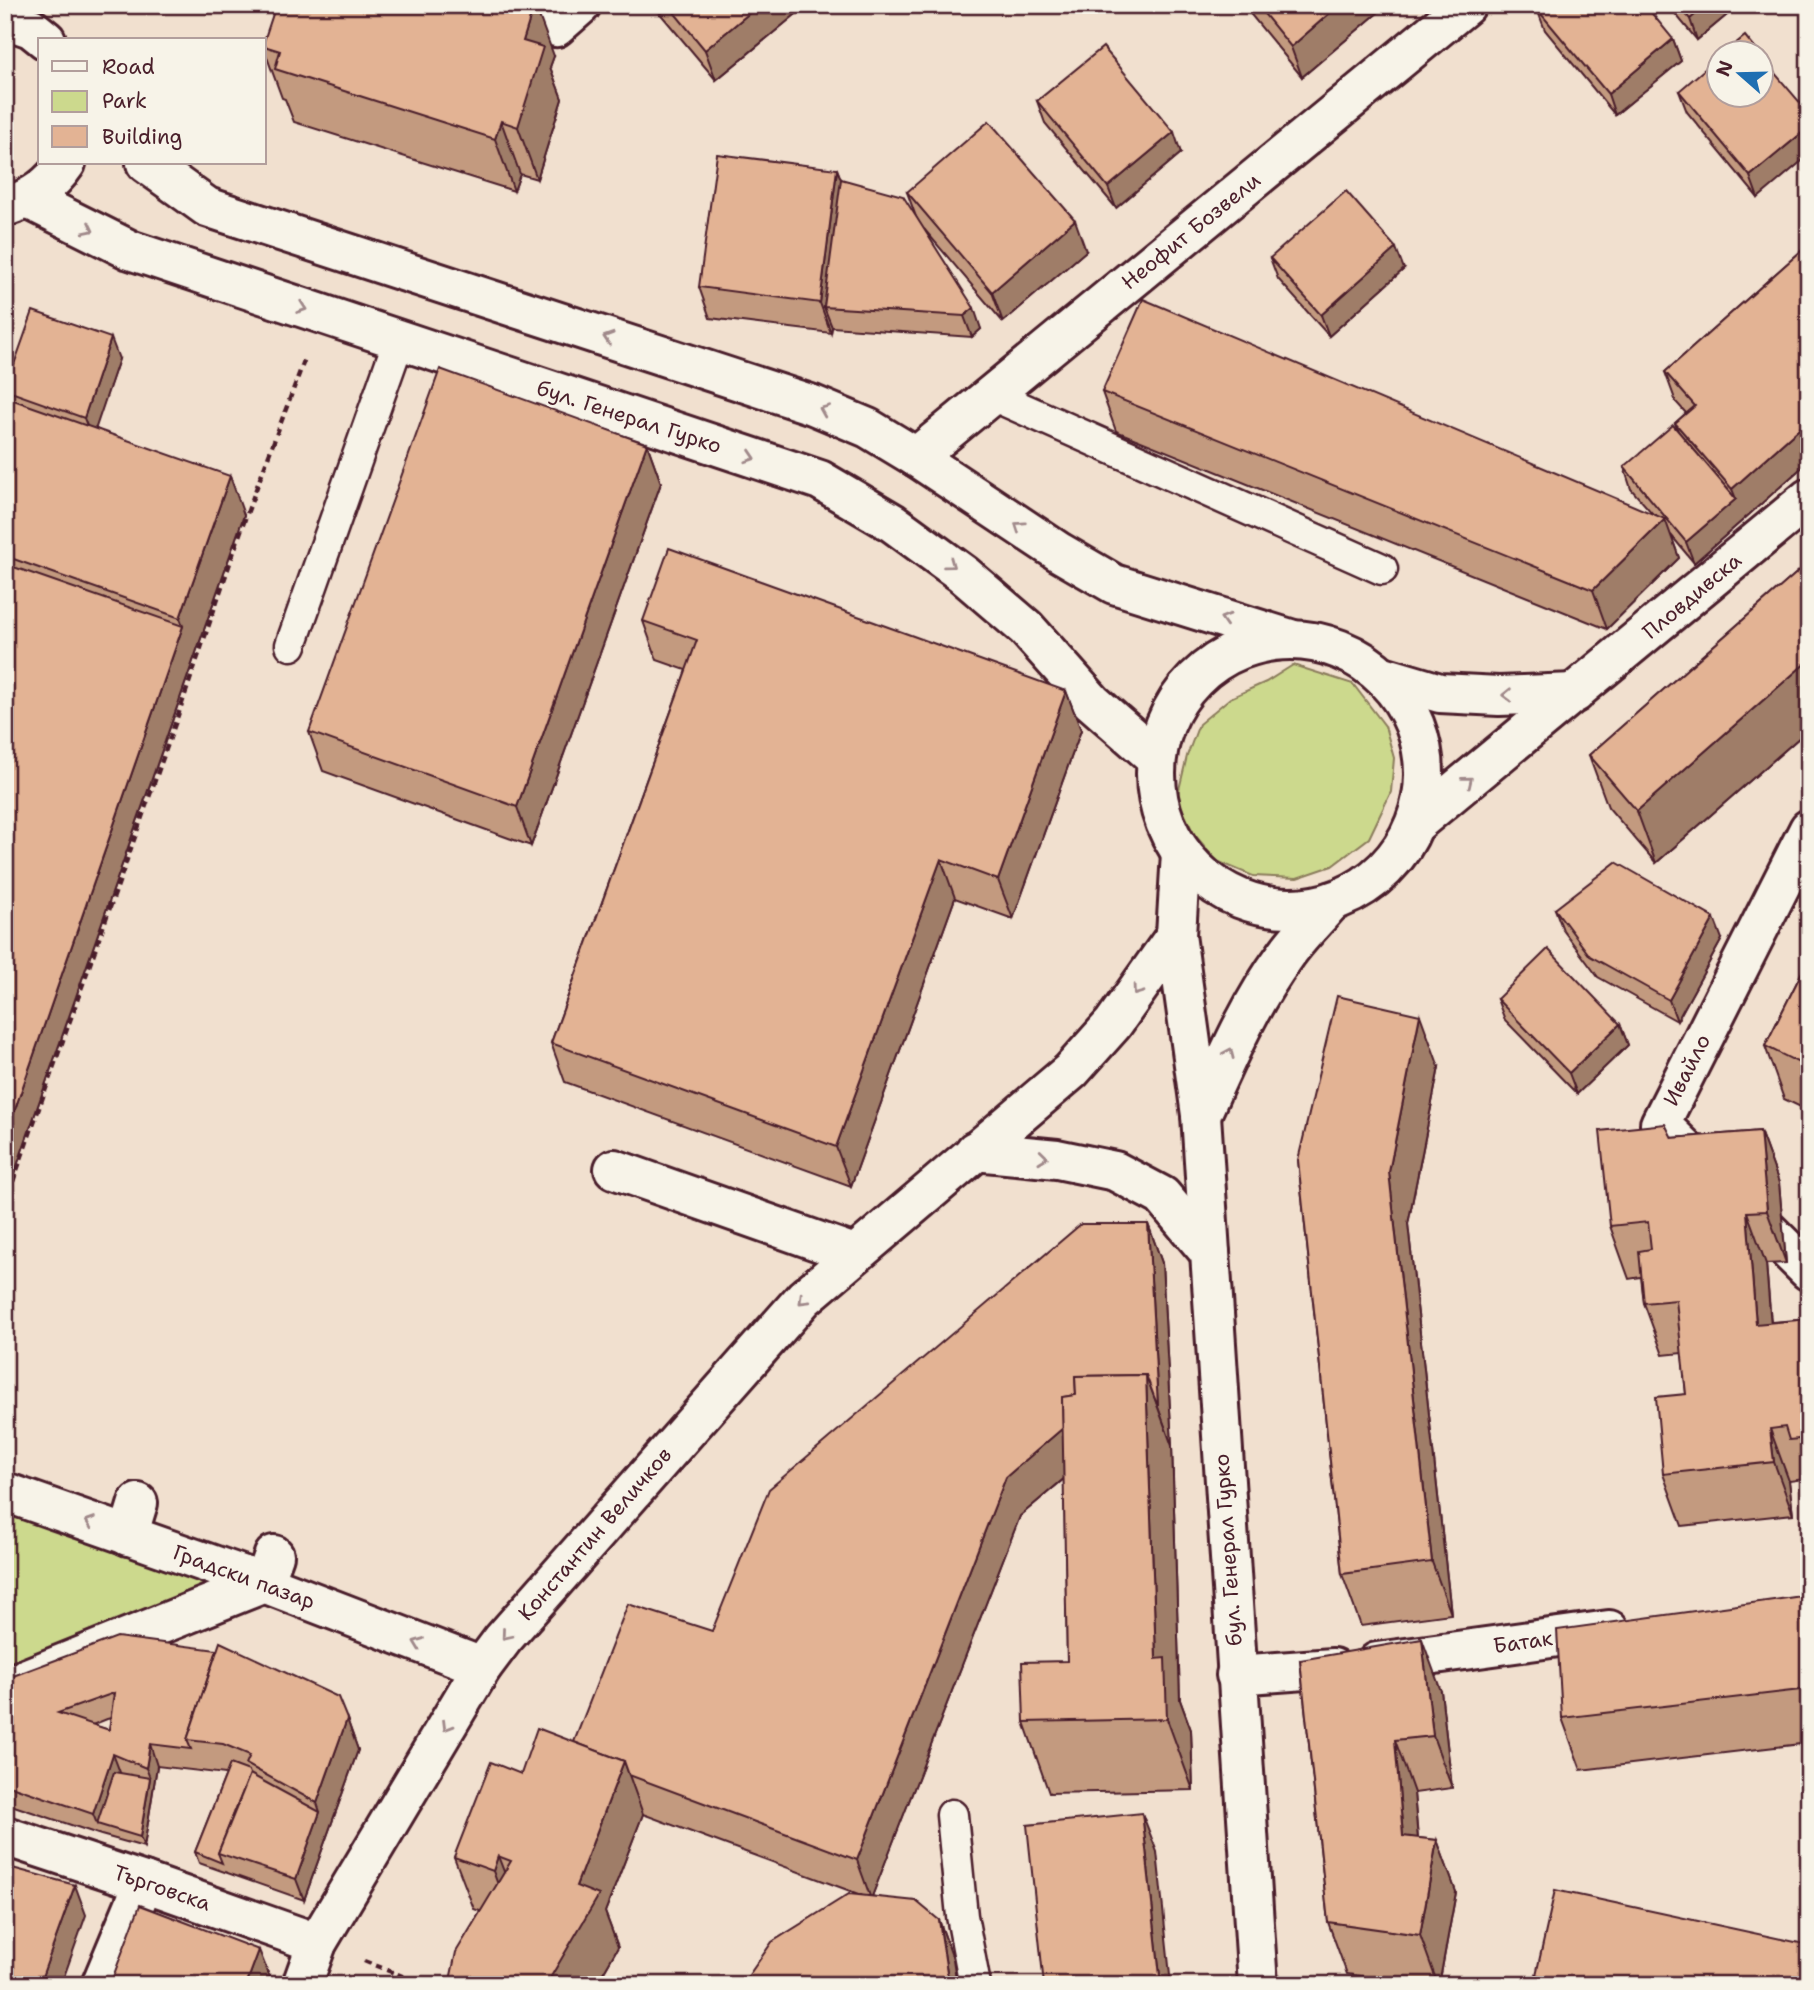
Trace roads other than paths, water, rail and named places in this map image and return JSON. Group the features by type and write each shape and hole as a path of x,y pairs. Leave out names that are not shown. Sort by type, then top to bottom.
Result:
{"street":[{"path":"37,5 51,38"},
{"path":"487,5 556,27 581,5"},
{"name":"Неофит Бозвели","path":"916,457 1466,5"},
{"path":"5,19 31,28 44,38"},
{"path":"17,203 49,184 65,164"},
{"path":"147,164 207,207 813,405 868,428 1059,552 1114,584 1290,639 1323,643 1356,656 1383,676 1408,708 1422,745 1424,785 1415,824 1395,858 1367,885 1331,902 1290,909 1248,902 1211,883 1181,853 1159,808 1156,758 1167,721 1186,687 1216,661 1251,644 1290,639"},
{"name":"бул. Генерал Гурко","path":"17,203 130,250 820,480 893,523 963,574 1026,628 1092,702 1156,758"},
{"name":"Пловдивска","path":"1415,824 1808,500"},
{"path":"1383,676 1440,693 1499,696 1575,693"},
{"name":"Ивайло","path":"1809,829 1660,1124 1809,1271"},
{"name":"бул. Генерал Гурко","path":"1181,853 1176,935 1201,1115 1258,1985"},
{"path":"1201,1115 1236,1037 1260,992 1286,954 1331,902"},
{"name":"Константин Величков","path":"302,1985 317,1943 482,1667 503,1639 804,1298 1071,1071 1113,1024 1176,935"},
{"path":"975,1151 1057,1159 1115,1171 1162,1196 1210,1254"},
{"path":"614,1169 854,1254"},
{"name":"Градски пазар","path":"5,1492 133,1520 269,1569 482,1667"},
{"path":"5,1687 269,1569"},
{"name":"Батак","path":"1236,1675 1333,1668 1646,1625"},
{"name":"Търговска","path":"5,1836 317,1943"},
{"path":"101,1985 144,1882"}],"lane":[{"path":"291,645 399,340"},
{"path":"992,395 1382,569"},
{"path":"952,1815 962,1916 975,1985"}]}
